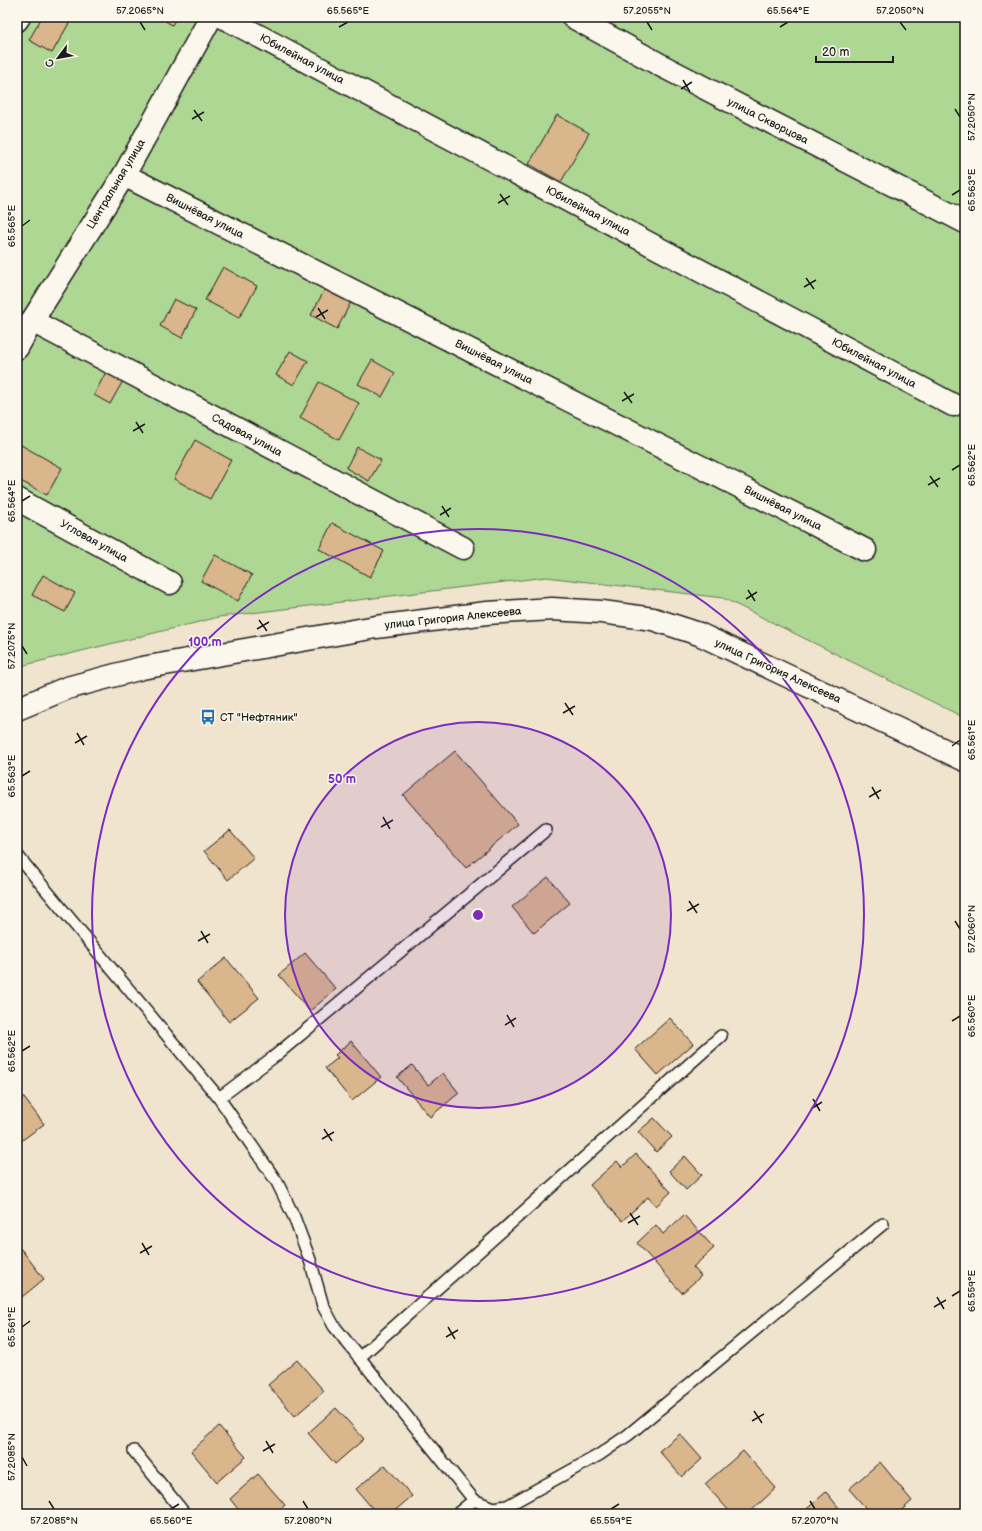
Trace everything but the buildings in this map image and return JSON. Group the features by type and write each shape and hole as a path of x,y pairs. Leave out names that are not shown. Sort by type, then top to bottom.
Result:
{"street":[{"name":"Центральная улица","path":"17,348 32,321 124,175 211,17"},
{"name":"Юбилейная улица","path":"223,17 954,405"},
{"name":"улица Скворцова","path":"572,17 664,67 965,222"},
{"name":"Вишнёвая улица","path":"124,175 865,550"},
{"name":"Садовая улица","path":"32,321 463,548"},
{"name":"Угловая улица","path":"17,499 170,583"},
{"name":"улица Григория Алексеева","path":"17,709 67,688 142,668 376,627 487,612 552,609 602,612 653,619 699,634 965,760"}],"lane":[{"path":"219,1098 275,1056 546,830"},
{"path":"17,855 219,1098 277,1182 294,1217 310,1260 323,1306 334,1326 474,1500 493,1508 507,1506 599,1455 628,1435 883,1224"},
{"path":"359,1358 721,1036"},
{"path":"134,1451 185,1514"},
{"path":"457,1514 474,1500"}],"green space":[{"path":"17,17 965,17 965,718 723,598 546,577 219,617 17,667"}],"place":[{"name":"СТ \"Нефтяник\"","path":"208,717"}]}
